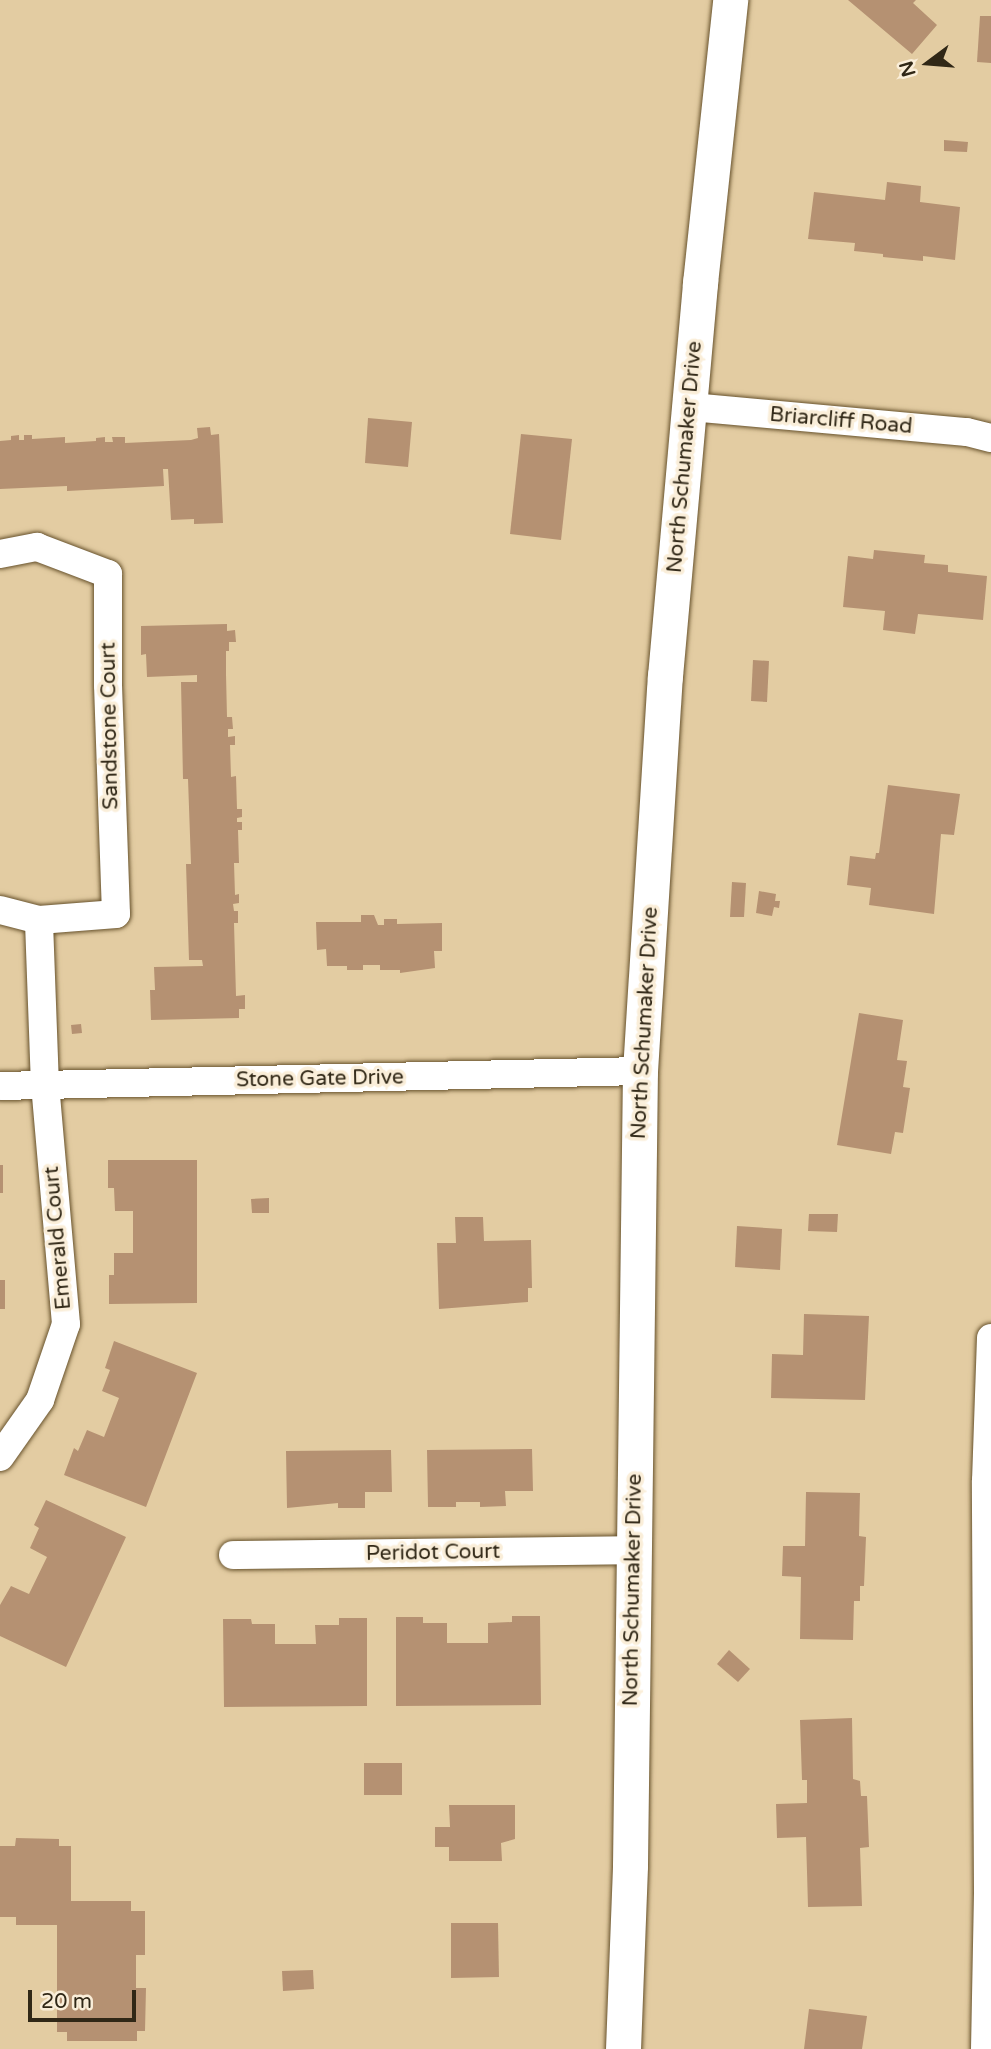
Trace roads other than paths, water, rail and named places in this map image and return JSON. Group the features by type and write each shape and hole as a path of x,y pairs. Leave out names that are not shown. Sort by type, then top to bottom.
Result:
{"street":[{"name":"North Schumaker Drive","path":"623,2049 630,1864 640,1071 665,676 700,283 730,0"},
{"name":"Briarcliff Road","path":"691,407 967,432 991,438"},
{"name":"Sandstone Court","path":"0,554 37,547 108,574 108,685 116,914 39,920 0,910"},
{"path":"39,920 45,1086"},
{"name":"Stone Gate Drive","path":"0,1086 640,1071"},
{"name":"Emerald Court","path":"0,1457 40,1400 66,1324 45,1086"},
{"path":"985,2049 988,1894 986,1480 991,1338"},
{"name":"Peridot Court","path":"233,1555 633,1550"}]}
